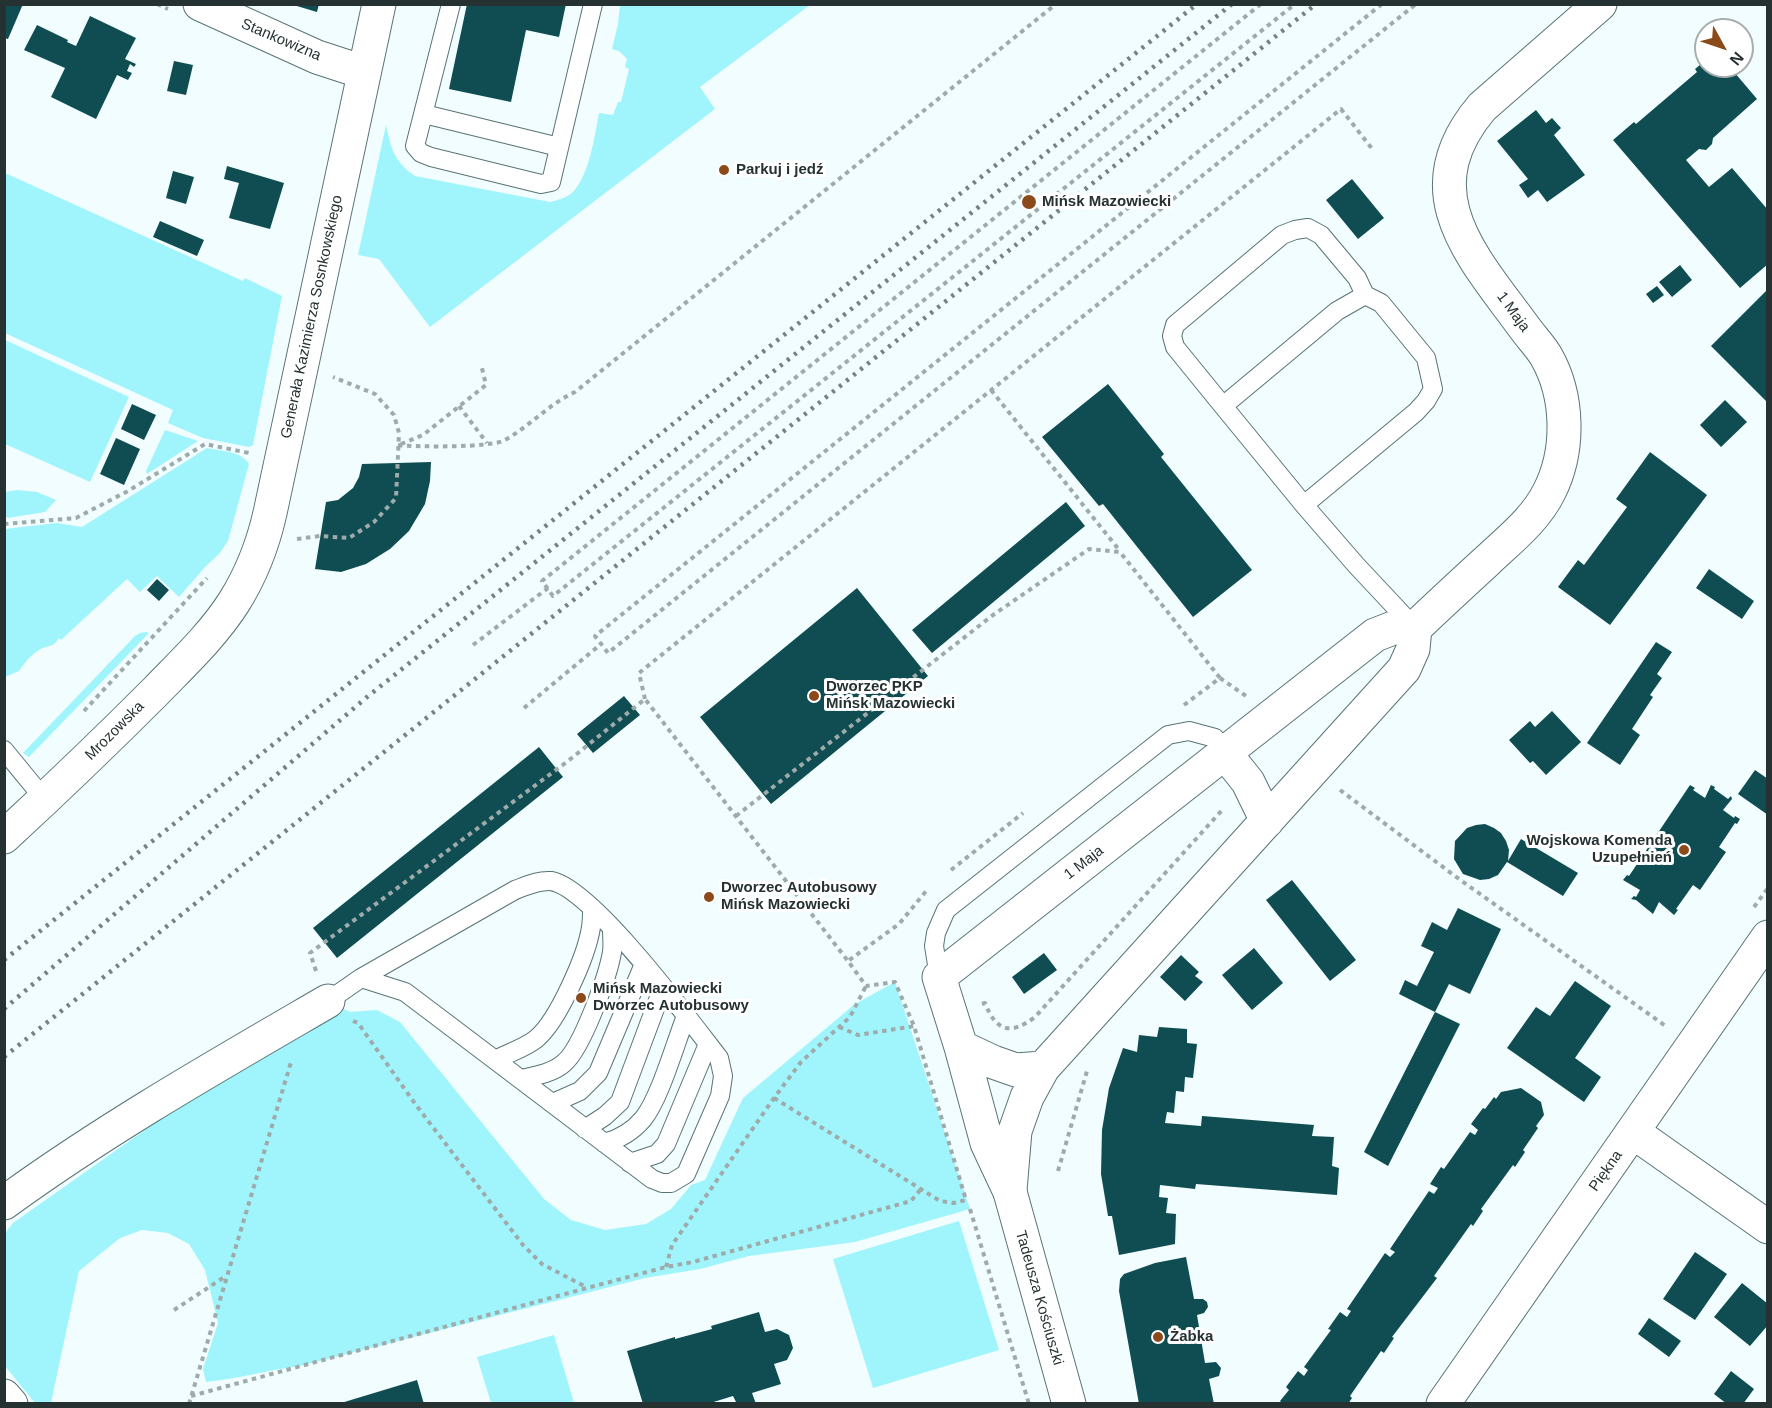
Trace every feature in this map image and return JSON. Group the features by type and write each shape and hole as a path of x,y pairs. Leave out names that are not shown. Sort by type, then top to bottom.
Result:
{"street":[{"name":"Stankowizna","path":"200,4 317,57 363,72"},
{"name":"Generała Kazimierza Sosnkowskiego","path":"222,620 247,578 265,533 379,4"},
{"name":"1 Maja","path":"939,977 1220,745 1375,635 1393,628 1415,628 1527,524 1539,509 1555,477 1565,428 1561,394 1546,357 1479,265 1458,226 1450,202 1451,165 1454,153 1468,124 1482,107 1599,4"},
{"name":"Mrozowska","path":"4,837 137,710 222,620"},
{"path":"1010,1192 1015,1131 1027,1097 1043,1068 1404,669 1413,649 1415,628"},
{"path":"1220,745 1248,782 1266,821"},
{"name":"Piękna","path":"1443,1404 1767,938"},
{"path":"939,977 987,1143 1010,1192"},
{"path":"4,1203 55,1166 155,1102 331,998"},
{"path":"961,1047 1016,1070 1043,1068"},
{"path":"1633,1132 1767,1227"},
{"name":"Tadeusza Kościuszki","path":"1010,1192 1069,1404"},
{"path":"4,1395 11,1404"}],"lane":[{"path":"451,4 415,146 421,153 431,157 541,184 551,182 593,4"},
{"path":"424,114 559,147"},
{"path":"1304,505 1416,412 1433,389 1426,358 1381,303 1365,295 1357,278 1321,235 1308,228 1282,235 1175,325 1172,336 1175,347 1304,505 1415,628"},
{"path":"1223,406 1337,311 1365,295"},
{"path":"939,977 934,946 936,933 946,910 1168,735 1190,731 1220,745"},
{"path":"4,750 45,800"},
{"path":"331,998 361,978 515,890 532,884 552,881 571,890 644,964 719,1058 723,1076 720,1096 686,1174 671,1183 662,1183 652,1179 405,992 361,978"},
{"path":"495,1060 535,1040 550,1024 570,985 587,942 592,909"},
{"path":"521,1079 547,1073 563,1064 575,1050 606,975 612,951 612,929"},
{"path":"553,1103 579,1091 598,1073 644,964"},
{"path":"585,1129 605,1116 620,1102 663,987"},
{"path":"604,1143 618,1140 643,1118 654,1099 686,1016"},
{"path":"630,1163 657,1154 666,1144 708,1044"}],"path":[{"path":"398,445 424,447 503,442 559,400 575,392 1056,4"},
{"path":"1261,4 542,581 553,596 1295,4"},
{"path":"1382,4 595,636 608,653 1416,4"},
{"path":"848,961 645,699 639,673 1341,109 1373,150"},
{"path":"398,445 423,435 486,385 481,364"},
{"path":"991,390 1220,678"},
{"path":"320,536 349,538 374,522 396,498 399,433 394,415 375,394"},
{"path":"459,406 487,443"},
{"path":"4,524 75,518 128,491 205,444 234,448 258,455"},
{"path":"736,816 993,615 1089,549 1120,552"},
{"path":"82,714 214,570"},
{"path":"473,645 548,588"},
{"path":"524,708 601,644"},
{"path":"586,1288 542,1264 523,1245 416,1105 358,1023 331,998 310,953 568,761 645,699"},
{"path":"840,1028 858,1035 914,1026 985,1003 991,1018 1002,1027 1016,1029 1024,1025 1035,1017 1248,782"},
{"path":"666,1267 672,1245 774,1098 801,1062 850,1017 866,986"},
{"path":"189,1404 294,1051"},
{"path":"774,1098 940,1201 954,1203 966,1200"},
{"path":"191,1396 911,1202 921,1189"},
{"path":"970,1209 1029,1404"},
{"path":"174,1310 226,1276"}],"shaded area":[{"path":"620,5 810,5 700,87 715,109 430,327 379,259 358,255 386,125 394,154 402,165 415,176 550,202 567,196 578,186 583,177 599,113 613,115 618,102 621,102 629,69 625,67 627,59 619,51 612,49"},
{"path":"5,173 243,281 245,278 282,296 253,445 249,447 203,438 168,423 173,410 5,333"},
{"path":"5,340 129,397 90,482 5,444"},
{"path":"165,430 198,441 147,474 146,471"},
{"path":"207,448 236,454 249,464 228,541 219,554 179,597 157,576 140,592 127,579 61,640 59,638 54,644 36,652 19,671 5,677 5,529 57,523 82,527"},
{"path":"17,490 37,492 56,500 45,512 8,518 5,516 5,492"},
{"path":"149,633 29,757 23,753 135,636"},
{"path":"895,982 970,1209 855,1242 749,1256 700,1269 645,1278 300,1366 206,1382 203,1369 218,1323 205,1270 189,1244 168,1233 142,1230 120,1238 79,1271 51,1403 35,1403 5,1366 5,1233 13,1223 328,1001 350,1012 377,1010 400,1022 544,1199 571,1220 605,1230 646,1224 671,1209 691,1185 705,1180 743,1098 855,1004"},
{"path":"959,1221 999,1350 873,1388 833,1259"},
{"path":"554,1335 574,1403 491,1403 477,1357"}],"building":[{"path":"4,4 23,4 8,39 4,38"},
{"path":"290,4 319,4 317,12"},
{"path":"467,4 566,4 559,37 526,30 511,102 449,89"},
{"path":"90,16 136,38 125,59 136,64 134,67 130,64 127,71 132,73 128,80 117,75 96,119 51,97 65,68 24,50 37,25 76,46"},
{"path":"174,61 193,65 186,95 167,91"},
{"path":"1694,75 1694,78 1739,78 1757,99 1713,138 1712,144 1706,150 1699,149 1686,160 1709,187 1732,168 1768,210 1768,264 1740,288 1613,140 1634,122 1636,124"},
{"path":"1536,110 1546,123 1552,118 1561,128 1554,135 1585,175 1547,202 1538,190 1528,198 1519,185 1528,179 1497,141"},
{"path":"227,166 284,183 270,229 229,218 239,183 224,179"},
{"path":"173,171 194,177 186,204 166,198"},
{"path":"1352,179 1384,218 1358,239 1326,200"},
{"path":"160,221 204,240 197,256 153,237"},
{"path":"1680,265 1692,280 1672,297 1659,282"},
{"path":"1657,286 1664,295 1653,303 1646,294"},
{"path":"1768,289 1768,403 1711,346"},
{"path":"1108,384 1164,454 1161,457 1252,570 1193,617 1103,504 1099,506 1042,437"},
{"path":"1725,400 1747,422 1721,447 1700,425"},
{"path":"132,404 156,415 144,440 121,429"},
{"path":"116,438 140,449 124,485 100,474"},
{"path":"1650,452 1707,495 1610,625 1558,587 1578,560 1584,565 1627,507 1616,499"},
{"path":"431,462 425,504 409,531 390,549 366,564 341,572 315,569 326,502 338,500 353,488 362,464"},
{"path":"1066,502 1085,526 932,653 912,630"},
{"path":"1709,569 1754,601 1742,619 1696,588"},
{"path":"157,579 169,590 159,601 147,590"},
{"name":"Dworzec PKP Mińsk Mazowiecki","path":"857,588 928,676 771,804 700,717"},
{"path":"1656,642 1672,652 1657,674 1662,678 1650,695 1653,697 1632,729 1640,735 1620,765 1587,743"},
{"path":"624,696 640,715 593,753 577,734"},
{"path":"1552,711 1581,742 1546,775 1533,761 1530,763 1509,740 1530,721 1535,727"},
{"path":"539,747 563,777 337,958 313,928"},
{"path":"1755,770 1768,779 1768,815 1738,794"},
{"name":"Wojskowa Komenda Uzupełnień","path":"1690,785 1695,788 1693,790 1705,798 1711,785 1728,799 1731,796 1732,799 1723,810 1734,818 1735,816 1740,819 1719,847 1726,852 1700,890 1693,885 1674,915 1659,902 1653,914 1636,900 1631,899 1636,897 1640,890 1623,880 1627,875 1629,876"},
{"path":"1485,824 1501,833 1506,841 1509,850 1508,861 1521,839 1578,873 1563,896 1507,862 1498,875 1489,879 1480,880 1463,874 1454,859 1455,841 1467,828"},
{"path":"1292,880 1356,960 1330,981 1266,900"},
{"path":"1458,908 1501,929 1470,994 1449,984 1435,1012 1399,994 1405,980 1417,986 1434,952 1421,946 1432,922 1447,930"},
{"path":"1254,948 1283,983 1252,1010 1222,975"},
{"path":"1044,953 1057,970 1024,994 1012,977"},
{"path":"1181,955 1199,972 1195,976 1203,982 1185,1001 1160,977"},
{"path":"1575,981 1611,1006 1575,1058 1601,1077 1584,1102 1507,1048 1536,1007 1550,1016"},
{"path":"1435,1012 1460,1024 1388,1166 1364,1152"},
{"path":"1159,1027 1187,1029 1187,1043 1197,1044 1193,1078 1185,1077 1184,1092 1176,1091 1174,1113 1167,1112 1165,1123 1201,1126 1202,1116 1314,1125 1312,1136 1334,1137 1332,1166 1339,1168 1337,1195 1196,1184 1195,1189 1160,1185 1159,1197 1168,1198 1166,1213 1176,1214 1175,1244 1119,1255 1112,1216 1108,1216 1101,1174 1102,1130 1109,1088 1123,1048 1137,1052 1139,1035 1157,1037"},
{"path":"1521,1088 1541,1102 1544,1115 1523,1150 1525,1152 1515,1167 1513,1165 1481,1209 1483,1211 1473,1226 1471,1224 1434,1276 1437,1278 1392,1337 1394,1338 1384,1353 1381,1351 1350,1396 1352,1398 1348,1404 1283,1404 1280,1401 1289,1390 1286,1387 1298,1371 1304,1376 1308,1370 1304,1367 1331,1330 1328,1329 1340,1312 1347,1317 1351,1311 1347,1309 1385,1253 1390,1257 1395,1252 1390,1249 1429,1191 1434,1194 1438,1188 1430,1184 1441,1167 1444,1169 1470,1132 1475,1135 1478,1130 1471,1124 1483,1108 1485,1109 1501,1092"},
{"path":"1695,1252 1727,1274 1695,1320 1663,1299"},
{"path":"1186,1257 1194,1299 1203,1299 1207,1302 1208,1307 1204,1313 1197,1315 1205,1363 1216,1362 1221,1368 1219,1376 1209,1379 1214,1404 1139,1404 1119,1291 1120,1279 1124,1274 1155,1263"},
{"path":"1742,1283 1768,1304 1768,1325 1750,1346 1714,1317"},
{"path":"759,1312 765,1332 777,1329 789,1335 793,1348 787,1360 774,1364 781,1384 752,1393 756,1404 737,1404 733,1396 707,1404 643,1404 627,1351 712,1329 711,1326"},
{"path":"1649,1318 1681,1341 1669,1357 1638,1334"},
{"path":"1731,1371 1754,1389 1743,1404 1727,1404 1714,1394"},
{"path":"417,1380 424,1404 341,1404 341,1403"}],"railway":[{"path":"4,960 1197,4"},
{"path":"4,1009 367,697 1232,4"},
{"path":"4,1057 1316,4"}],"place":[{"name":"Parkuj i jedź","path":"724,170"},
{"name":"Mińsk Mazowiecki","path":"1029,202"},
{"name":"Dworzec PKP Mińsk Mazowiecki","path":"814,696"},
{"name":"Wojskowa Komenda Uzupełnień","path":"1684,850"},
{"name":"Dworzec Autobusowy Mińsk Mazowiecki","path":"709,897"},
{"name":"Mińsk Mazowiecki Dworzec Autobusowy","path":"581,998"},
{"name":"Żabka","path":"1158,1337"}]}
